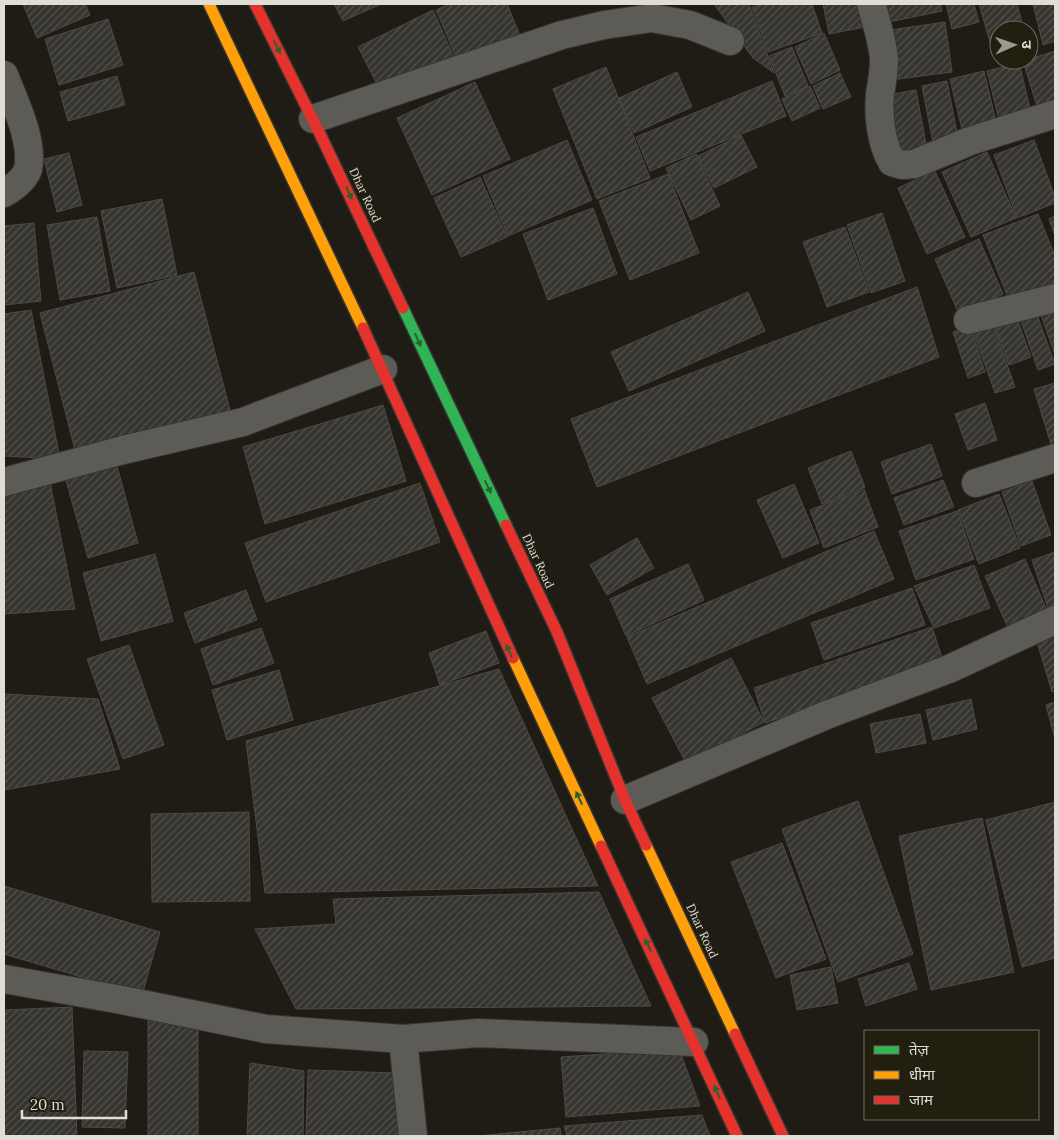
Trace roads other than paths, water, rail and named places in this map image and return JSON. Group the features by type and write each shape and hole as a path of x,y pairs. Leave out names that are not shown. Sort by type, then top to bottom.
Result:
{"main road":[{"path":"209,4 383,369 504,639 737,1136"},
{"name":"Dhar Road","path":"255,4 313,119 557,632 625,800 783,1136"}],"street":[{"path":"871,4 884,58 880,97 881,131 887,153 892,162 902,165 914,164 970,141 1055,114"},
{"path":"313,119 562,35 604,25 652,18 690,25 730,41"},
{"path":"4,75 29,146 28,170 12,189 4,193"},
{"path":"968,320 1055,298"},
{"path":"4,482 123,450 243,422 383,369"},
{"path":"976,483 1055,458"},
{"path":"625,800 829,714 949,669 1055,620"},
{"path":"4,979 266,1029 403,1039 478,1033 694,1042"},
{"path":"403,1039 413,1136"}]}
